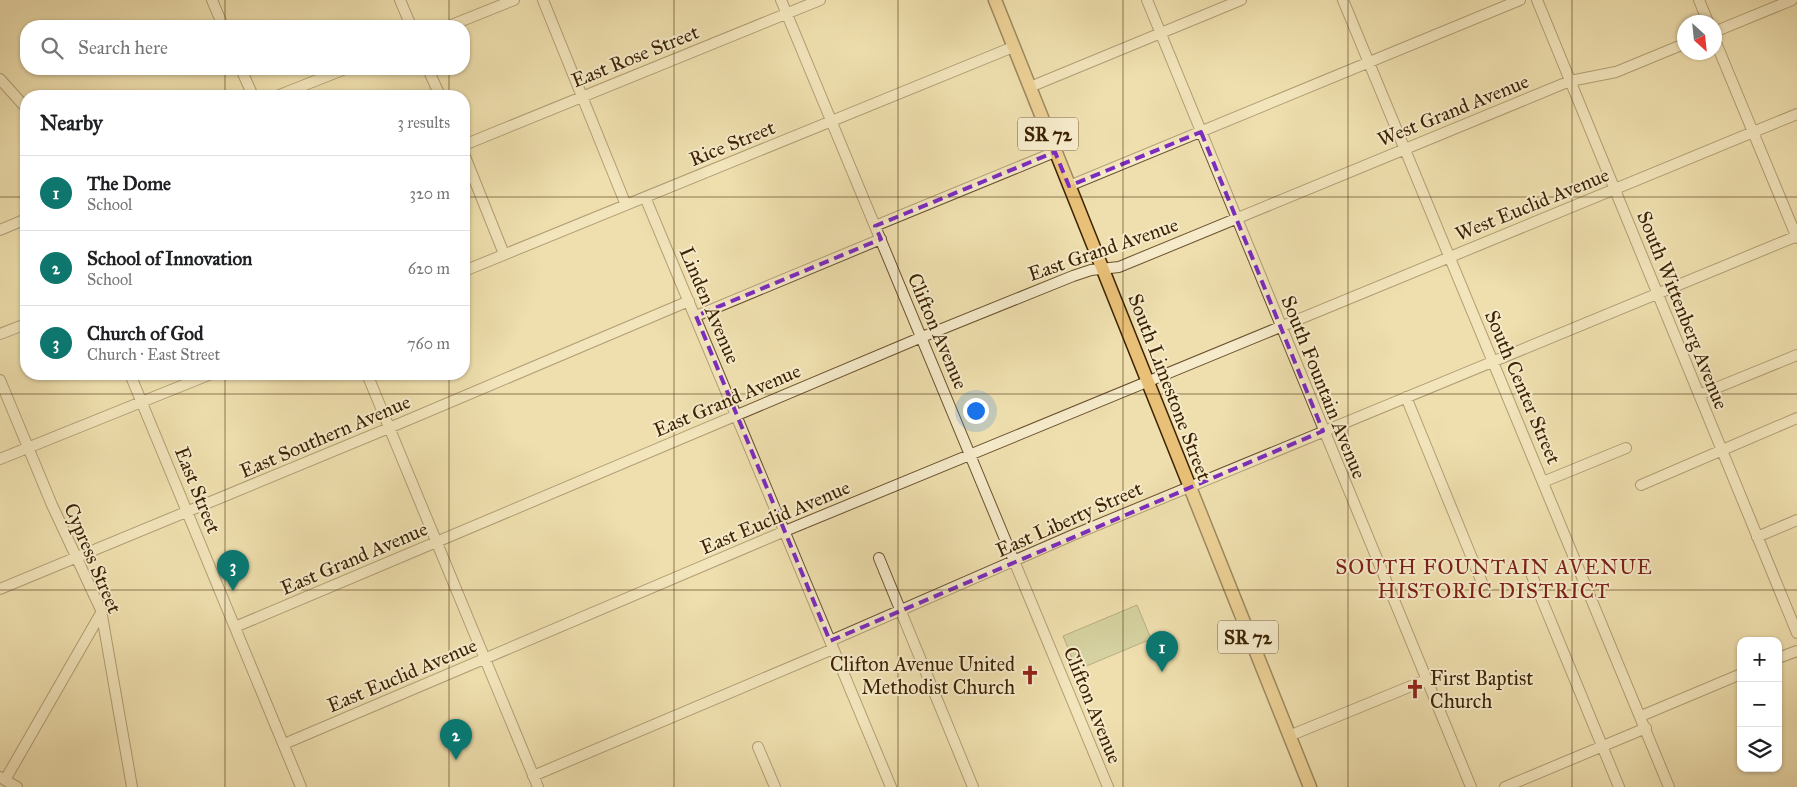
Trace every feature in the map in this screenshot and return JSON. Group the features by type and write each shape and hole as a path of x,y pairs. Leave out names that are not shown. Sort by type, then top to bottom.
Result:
{"main road":[{"name":"South Limestone Street","path":"995,0 1103,268 1188,487 1310,787"}],"street":[{"path":"212,0 220,20"},
{"path":"400,0 408,20"},
{"path":"464,20 514,0"},
{"path":"543,0 626,204"},
{"name":"Clifton Avenue","path":"781,0 1108,787"},
{"name":"East Rose Street","path":"470,143 820,0"},
{"name":"South Fountain Avenue","path":"1147,0 1471,787"},
{"path":"1030,87 1241,0"},
{"name":"South Center Street","path":"1343,0 1669,787"},
{"path":"1069,186 1520,0"},
{"name":"South Wittenberg Avenue","path":"1537,0 1797,632"},
{"path":"1699,0 1705,15"},
{"path":"1722,29 1792,0"},
{"name":"Rice Street","path":"470,268 1013,47"},
{"name":"West Grand Avenue","path":"1236,218 1570,81 1616,72 1677,47"},
{"path":"1722,57 1797,237"},
{"path":"243,75 250,90"},
{"path":"292,90 330,75"},
{"path":"431,75 437,90"},
{"path":"0,79 20,101"},
{"name":"West Euclid Avenue","path":"1281,326 1797,114"},
{"path":"875,226 1056,152"},
{"path":"470,169 504,254"},
{"name":"Linden Avenue","path":"645,197 690,301 891,787"},
{"name":"East Grand Avenue","path":"235,627 922,337 1074,276 1103,268 1119,266 1236,218"},
{"path":"0,230 20,222"},
{"name":"East Liberty Street","path":"533,776 832,645 900,611 1008,565 1014,559 1797,237"},
{"path":"696,316 881,239"},
{"name":"East Southern Avenue","path":"0,589 690,301"},
{"path":"0,334 20,326"},
{"name":"East Euclid Avenue","path":"284,744 785,531 1281,326"},
{"path":"1699,396 1797,356"},
{"name":"Cypress Street","path":"0,380 75,558 101,613 132,787"},
{"name":"East Street","path":"133,380 301,787"},
{"path":"0,459 196,380"},
{"path":"369,380 538,787"},
{"path":"1406,397 1483,585"},
{"path":"1642,485 1797,418"},
{"path":"1544,482 1626,448"},
{"path":"1758,536 1797,520"},
{"path":"879,558 973,787"},
{"path":"1528,566 1619,787"},
{"path":"16,787 2,779 101,613"},
{"path":"1782,656 1797,650"},
{"path":"1641,716 1737,676"},
{"path":"1289,736 1426,680"},
{"path":"1505,787 1646,728"},
{"path":"758,747 775,787"}],"highlighted area":[{"path":"1201,132 1323,431 830,641 696,316 881,239 875,226 1055,152 1069,186"}],"green space":[{"path":"1137,605 1151,639 1077,670 1063,636"}],"place":[{"name":"Church of God","path":"233,591"},
{"name":"The Dome","path":"1162,672"},
{"name":"Clifton Avenue United Methodist Church","path":"1030,675"},
{"name":"First Baptist Church","path":"1415,689"},
{"name":"School of Innovation","path":"456,760"}],"district":[{"name":"SOUTH FOUNTAIN AVENUE HISTORIC DISTRICT","path":"1494,579"}]}
